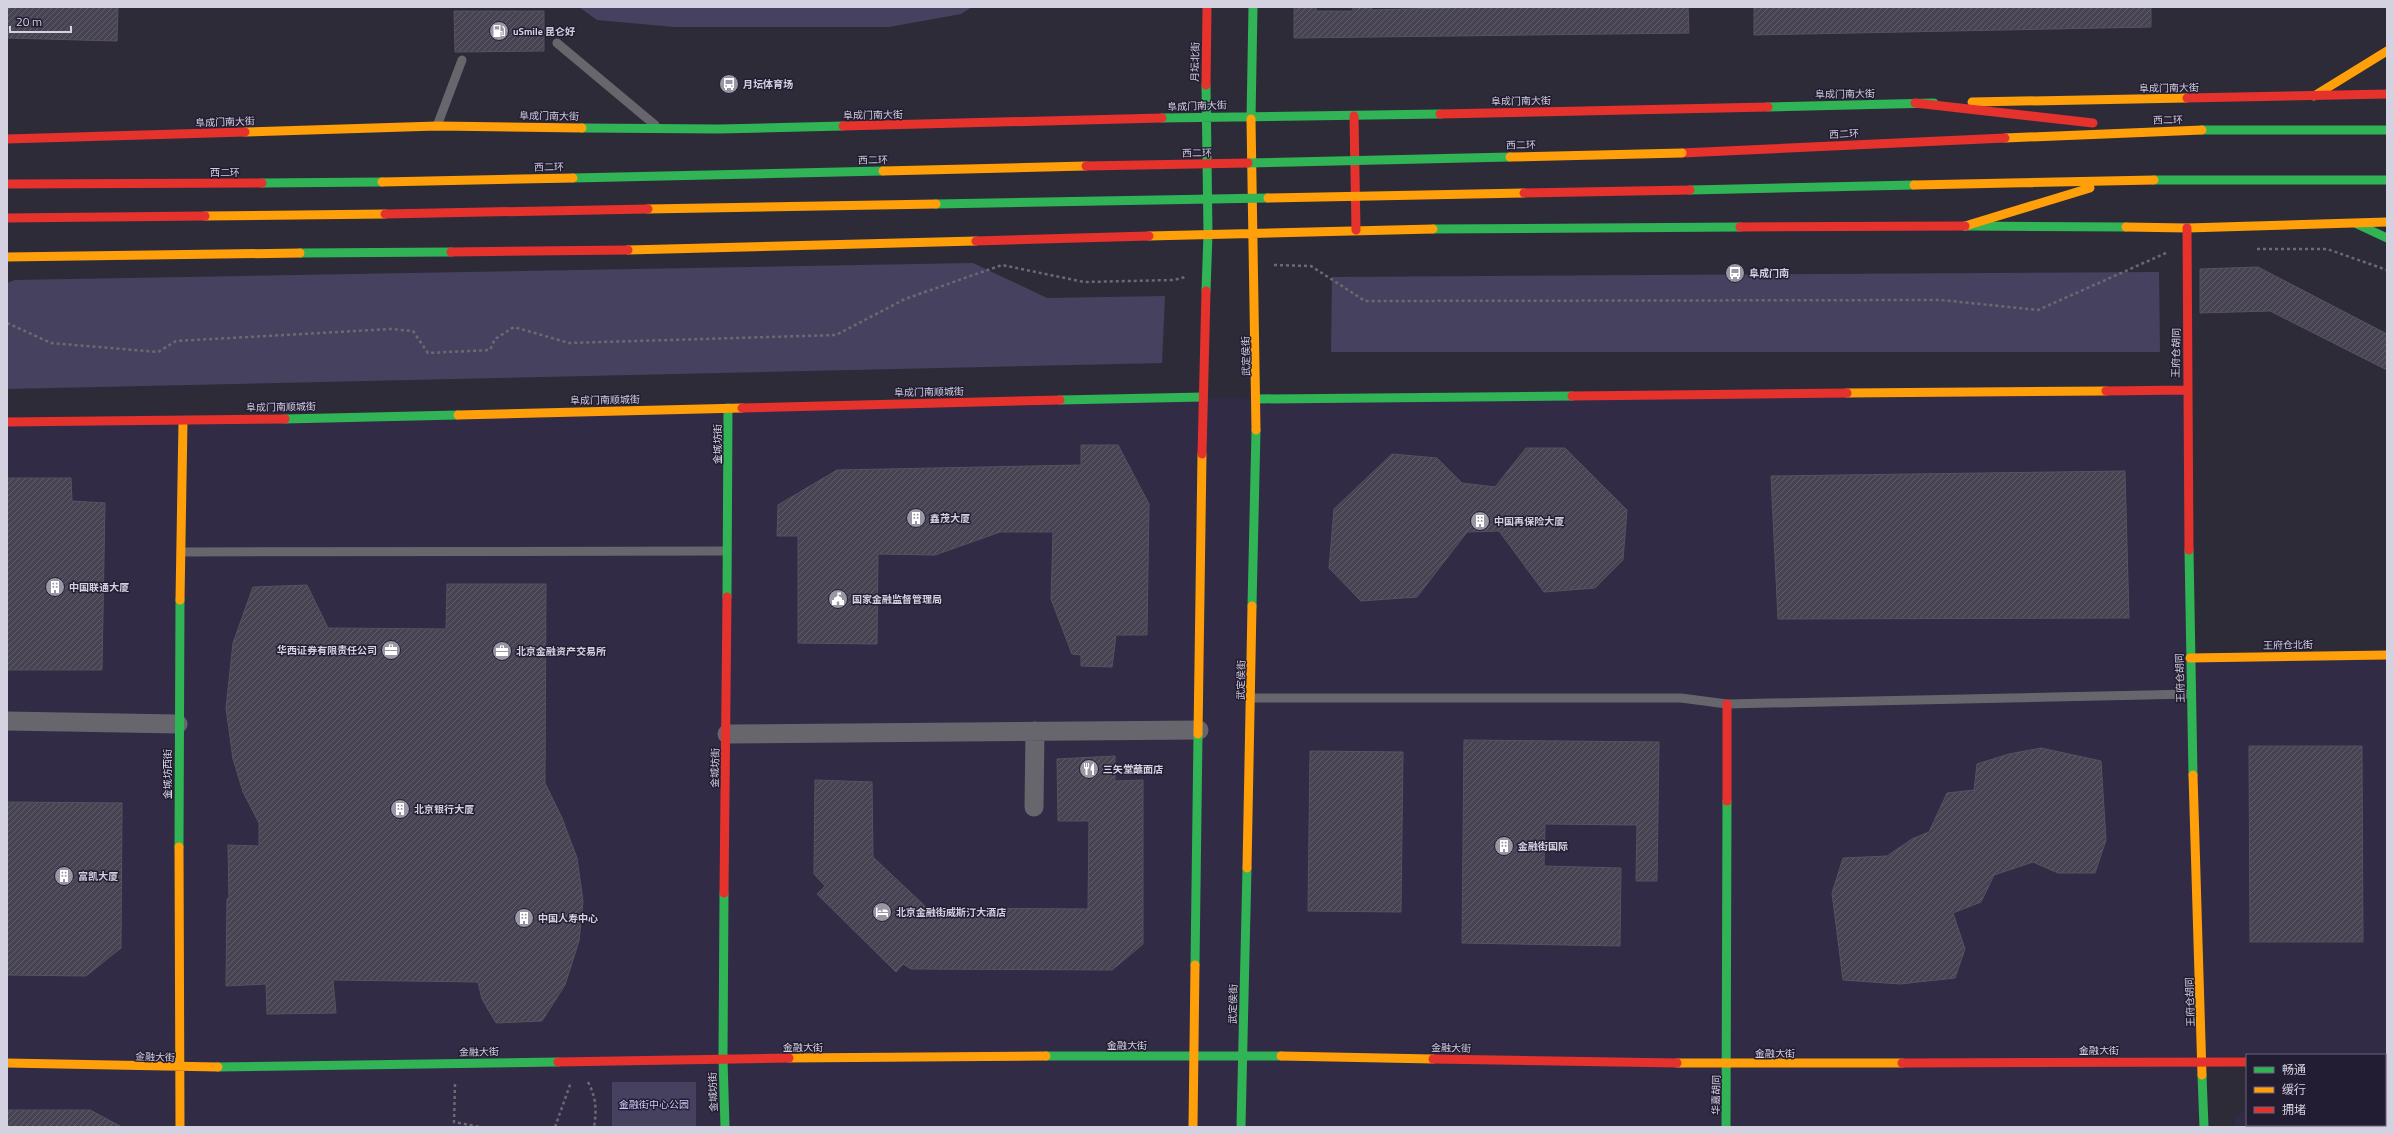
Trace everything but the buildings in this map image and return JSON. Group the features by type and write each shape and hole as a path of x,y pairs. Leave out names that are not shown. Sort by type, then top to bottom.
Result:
{"main road":[{"name":"月坛北街","path":"1206,7 1205,117 1208,234"},
{"path":"1251,116 1253,7"},
{"path":"2314,96 2387,51"},
{"name":"阜成门南大街","path":"7,139 437,126 720,130 1251,116 1354,116 2387,94"},
{"path":"1915,103 2162,130"},
{"name":"武定侯街","path":"1241,1127 1257,399 1255,234 1251,116"},
{"path":"1354,116 1356,230"},
{"name":"西二环","path":"7,184 382,182 1682,153 2162,130 2387,130"},
{"path":"1966,226 2116,180"},
{"path":"7,218 393,214 1690,190 2116,180 2387,180"},
{"path":"7,257 675,249 1356,230 1966,226 2187,228 2387,222"},
{"path":"2357,224 2387,238"},
{"name":"王府仓胡同","path":"2187,228 2190,658 2204,1127"},
{"path":"1193,1127 1203,397 1208,234"},
{"path":"1257,399 2187,390"},
{"name":"阜成门南顺城街","path":"7,422 182,421 1203,397"},
{"name":"金城坊街","path":"725,1127 723,1059 727,734 728,408"},
{"name":"金城坊西街","path":"180,1127 175,1083 179,1068 178,724 182,421"},
{"name":"王府仓北街","path":"2190,658 2387,655"},
{"name":"华嘉胡同","path":"1726,1127 1727,704"},
{"name":"金融大街","path":"7,1063 179,1068 723,1059 1195,1055 1727,1064 2246,1062"}],"street":[{"path":"7,721 178,724"},
{"path":"727,734 1199,730"},
{"path":"1034,807 1035,731"}],"lane":[{"path":"557,43 659,128"},
{"path":"437,126 462,60"},
{"path":"181,552 727,551"},
{"path":"1251,698 1681,698 1727,704 2192,694"}],"path":[{"path":"555,1127 578,1062"},
{"path":"578,1062 594,1094 596,1114 594,1127"},
{"path":"455,1064 454,1122 480,1127"}],"shaded area":[{"path":"2187,390 2190,658 2387,655 2387,1080 2386,1054 2246,1054 2203,1061 2204,1127 7,1127 7,421 1203,397 1257,399"},
{"path":"2387,1099 2387,1127 2235,1127 2235,1119 2246,1107 2246,1126 2386,1126"}],"green space":[{"path":"579,7 972,7 961,14 889,27 674,27 597,20"},
{"path":"973,263 1047,298 1165,296 1162,363 7,389 7,283 15,280"},
{"path":"2159,272 2160,352 1331,352 1332,277"},
{"name":"金融街中心公园","path":"612,1082 696,1082 696,1127 612,1127"},
{"path":"2387,1103 2387,1127 2260,1127 2386,1126"}],"traffic: fast":[{"path":"1251,119 1253,7"},
{"path":"1206,85 1208,234 1206,291"},
{"path":"1768,107 1934,103"},
{"path":"1162,118 1440,114"},
{"path":"582,128 719,129 843,126"},
{"path":"2202,130 2387,130"},
{"path":"1248,163 1510,157"},
{"path":"573,178 883,171"},
{"path":"2154,180 2387,180"},
{"path":"262,183 382,182"},
{"path":"1690,190 1914,185"},
{"path":"936,204 1268,198"},
{"path":"2357,224 2387,238"},
{"path":"1965,226 2126,227"},
{"path":"1433,229 1740,227"},
{"path":"300,253 451,252"},
{"path":"1257,399 1572,396"},
{"path":"1060,400 1203,397"},
{"path":"727,597 728,408"},
{"path":"285,419 458,415"},
{"path":"1252,606 1256,430"},
{"path":"2189,550 2193,775"},
{"path":"179,847 180,600"},
{"path":"1195,965 1198,734"},
{"path":"1726,1127 1727,801"},
{"path":"1241,1127 1247,868"},
{"path":"724,893 723,1059 725,1127"},
{"path":"1046,1056 1281,1056"},
{"path":"218,1067 558,1062"},
{"path":"2202,1075 2204,1127"}],"traffic: slow":[{"path":"2314,96 2387,51"},
{"path":"1972,102 2187,98"},
{"path":"1251,119 1256,430"},
{"path":"245,132 437,126 582,128"},
{"path":"2005,138 2202,130"},
{"path":"1510,157 1682,153"},
{"path":"883,171 1086,166"},
{"path":"382,182 573,178"},
{"path":"1914,185 2154,180"},
{"path":"1965,226 2090,188"},
{"path":"1268,198 1524,193"},
{"path":"648,209 936,204"},
{"path":"205,216 385,214"},
{"path":"2126,227 2187,228 2387,222"},
{"path":"1149,236 1433,229"},
{"path":"628,250 976,241"},
{"path":"7,257 300,253"},
{"path":"1847,393 2106,391"},
{"path":"458,415 742,408"},
{"path":"180,600 183,421"},
{"path":"1198,734 1202,454"},
{"path":"1247,868 1252,606"},
{"path":"2190,658 2387,655"},
{"path":"2193,775 2202,1075"},
{"path":"179,847 180,1127"},
{"path":"1193,1127 1195,965"},
{"path":"789,1058 1046,1056"},
{"path":"1281,1056 1433,1059"},
{"path":"7,1063 218,1067"},
{"path":"1677,1063 1902,1063"}],"traffic: jam":[{"path":"1206,85 1207,7"},
{"path":"2187,98 2387,94"},
{"path":"1915,103 2093,123"},
{"path":"1440,114 1768,107"},
{"path":"1354,116 1356,230"},
{"path":"843,126 1162,118"},
{"path":"7,139 245,132"},
{"path":"1682,153 2005,138"},
{"path":"1086,166 1248,163"},
{"path":"7,184 262,183"},
{"path":"1524,193 1690,190"},
{"path":"385,214 648,209"},
{"path":"7,218 205,216"},
{"path":"1740,227 1965,226"},
{"path":"2187,228 2189,550"},
{"path":"976,241 1149,236"},
{"path":"451,252 628,250"},
{"path":"1202,454 1206,291"},
{"path":"2106,391 2187,390"},
{"path":"1572,396 1847,393"},
{"path":"742,408 1060,400"},
{"path":"7,422 285,419"},
{"path":"724,893 727,597"},
{"path":"1727,704 1727,801"},
{"path":"558,1062 789,1058"},
{"path":"1433,1059 1677,1063"},
{"path":"1902,1063 2246,1062"}],"place":[{"name":"uSmile 昆仑好","path":"499,31"},
{"name":"月坛体育场","path":"729,84"},
{"name":"阜成门南","path":"1735,273"},
{"name":"鑫茂大厦","path":"916,518"},
{"name":"中国再保险大厦","path":"1480,521"},
{"name":"中国联通大厦","path":"55,587"},
{"name":"国家金融监督管理局","path":"838,599"},
{"name":"华西证券有限责任公司","path":"391,650"},
{"name":"北京金融资产交易所","path":"502,651"},
{"name":"三矢堂蘸面店","path":"1089,769"},
{"name":"北京银行大厦","path":"400,809"},
{"name":"金融街国际","path":"1504,846"},
{"name":"富凯大厦","path":"64,876"},
{"name":"北京金融街威斯汀大酒店","path":"882,912"},
{"name":"中国人寿中心","path":"524,918"}]}
